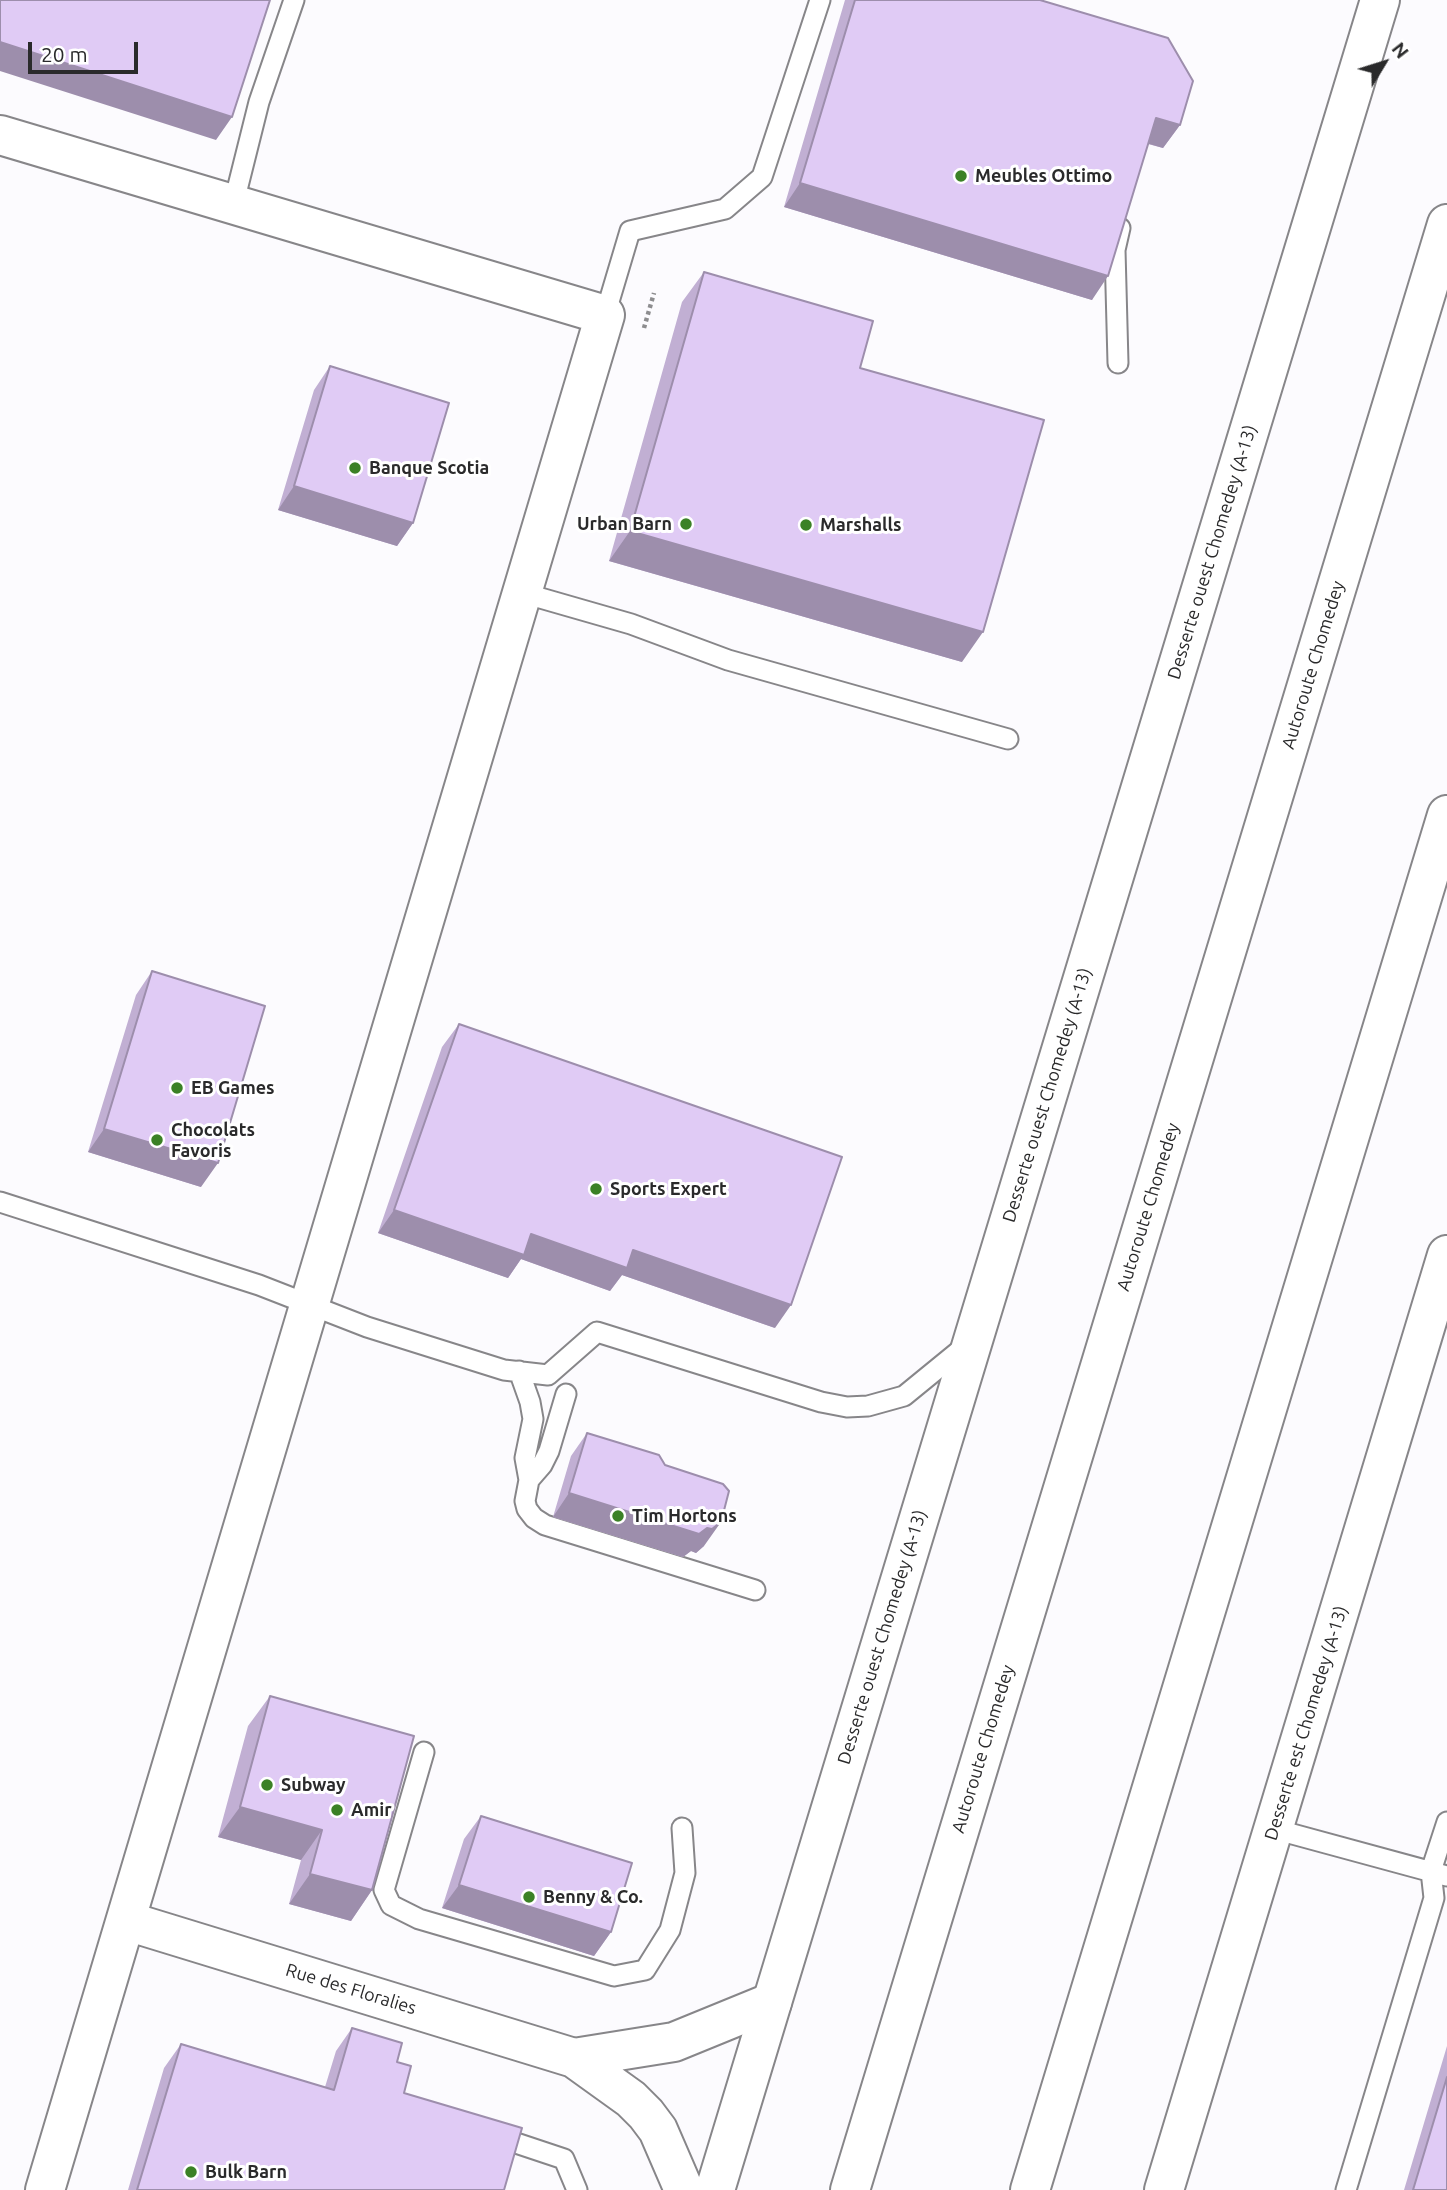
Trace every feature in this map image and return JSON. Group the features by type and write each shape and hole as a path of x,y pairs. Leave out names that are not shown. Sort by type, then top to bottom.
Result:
{"main road":[{"name":"Desserte ouest Chomedey (A-13)","path":"715,2190 1380,0"},
{"path":"0,135 605,315 45,2190"},
{"name":"Autoroute Chomedey","path":"849,2190 1447,224"},
{"path":"1030,2190 1447,815"},
{"name":"Desserte est Chomedey (A-13)","path":"1164,2190 1447,1255"},
{"name":"Rue des Floralies","path":"127,1921 574,2058"},
{"path":"574,2058 674,2042 772,2001"},
{"path":"574,2058 631,2099 646,2114 658,2130 684,2190"}],"lane":[{"path":"233,205 259,102 294,0"},
{"path":"605,315 630,231 725,209 762,177 820,0"},
{"path":"1118,363 1115,250 1124,214"},
{"path":"523,593 631,624 728,660 1008,739"},
{"path":"0,1202 259,1285 367,1327 504,1370 548,1375 597,1332 821,1402 847,1407 868,1406 904,1396 973,1340"},
{"path":"519,1371 533,1419 524,1458 529,1480 525,1501 534,1518 545,1525 755,1590"},
{"path":"529,1480 542,1465 549,1451 566,1394"},
{"path":"424,1752 384,1890 391,1905 419,1919 614,1976 645,1970 670,1930 685,1873 682,1828"},
{"path":"1346,2190 1434,1898 1447,1822"},
{"path":"1274,1829 1439,1874"},
{"path":"475,2129 564,2159 577,2190"}],"building":[{"path":"0,0 270,0 232,117 0,42"},
{"path":"855,0 1040,0 1168,38 1193,81 1180,125 1156,118 1108,276 800,183"},
{"path":"704,272 873,321 860,368 1044,420 983,632 630,531"},
{"name":"Banque Scotia","path":"330,366 449,403 413,523 294,486"},
{"path":"152,971 265,1006 218,1163 104,1129"},
{"path":"459,1024 842,1157 791,1305 633,1250 627,1268 531,1234 524,1255 394,1210"},
{"path":"587,1433 659,1455 665,1465 723,1484 729,1491 721,1522 699,1534 569,1493"},
{"path":"270,1696 414,1736 372,1890 310,1874 322,1830 240,1807"},
{"path":"481,1816 632,1863 611,1932 459,1885"},
{"path":"352,2028 402,2043 397,2062 411,2066 404,2093 522,2128 504,2190 137,2190 181,2044 334,2090"},
{"path":"1447,2077 1447,2190 1413,2190"}],"place":[{"name":"Meubles Ottimo","path":"961,176"},
{"name":"Banque Scotia","path":"355,468"},
{"name":"Urban Barn","path":"686,524"},
{"name":"Marshalls","path":"806,525"},
{"name":"EB Games","path":"177,1088"},
{"name":"Chocolats Favoris","path":"157,1140"},
{"name":"Sports Expert","path":"596,1189"},
{"name":"Tim Hortons","path":"618,1516"},
{"name":"Subway","path":"267,1785"},
{"name":"Amir","path":"337,1810"},
{"name":"Benny & Co.","path":"529,1897"},
{"name":"Bulk Barn","path":"191,2172"}]}
